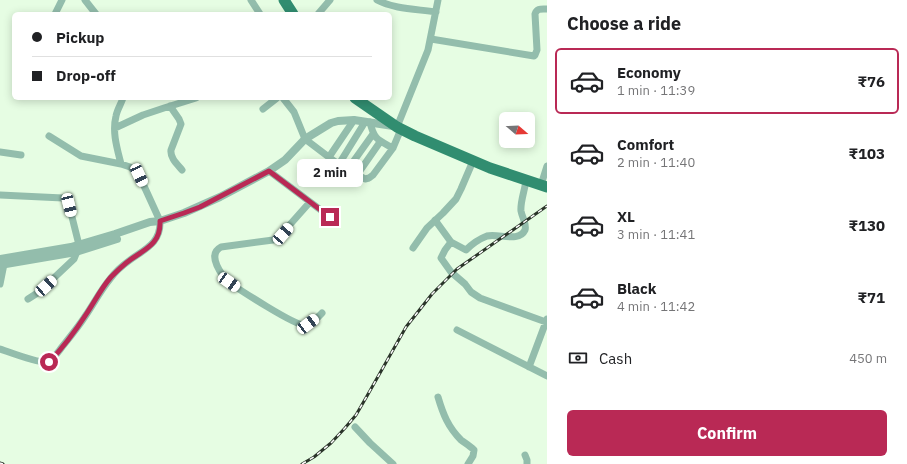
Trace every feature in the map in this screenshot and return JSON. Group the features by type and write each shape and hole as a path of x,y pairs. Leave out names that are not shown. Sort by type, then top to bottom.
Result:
{"main road":[{"path":"284,0 292,12"},
{"path":"358,100 399,128 420,139 490,168 544,186"}],"street":[{"path":"56,12 62,0"},
{"path":"84,0 94,12"},
{"path":"251,0 259,12"},
{"path":"320,12 330,0"},
{"path":"377,0 386,4 436,12"},
{"path":"285,100 294,112 305,139 348,170 365,179 369,178 373,175 393,148 423,64 438,0"},
{"path":"430,39 535,56 536,12 538,9 547,9"},
{"path":"121,164 116,146 114,128 116,116 122,100"},
{"path":"114,128 143,115 190,100"},
{"path":"263,109 274,100"},
{"path":"170,106 181,124 171,154 174,161 182,170"},
{"path":"0,284 1,263 74,249 150,222 160,221 200,207 269,171 285,160 305,139 331,123 354,120 399,128"},
{"path":"329,157 354,120"},
{"path":"368,122 373,134 380,142 393,148"},
{"path":"339,164 368,122"},
{"path":"348,170 373,134"},
{"path":"0,350 45,363 49,362 73,334 111,277 130,260 148,248 159,233 160,221 139,175 130,167 82,156 49,136"},
{"path":"357,175 380,142"},
{"path":"0,152 21,155"},
{"path":"413,248 423,233 456,199 473,161"},
{"path":"544,186 547,166"},
{"path":"269,171 330,217"},
{"path":"435,220 451,242 466,250 479,239 487,236 496,235 516,237 522,234 526,225 521,211 526,180"},
{"path":"0,195 63,198 66,199 69,205 76,256 39,292 28,298"},
{"path":"310,202 278,238 221,247 214,254 215,262 229,282 298,324 308,324 322,313"},
{"path":"451,242 441,258 451,272 466,284 468,289 473,294 480,298 546,321 529,367"},
{"path":"457,330 547,376"},
{"path":"438,397 444,417 448,423 462,440 474,450 474,454 468,464"},
{"path":"355,427 393,464"},
{"path":"525,455 527,460 526,464"}],"railway":[{"path":"302,464 314,457 331,443 356,415 406,327 432,294 457,269 547,206"}],"route":[{"path":"49,362 73,334 111,277 130,260 148,248 154,241 159,233 160,221 200,207 269,171 330,217"}]}
